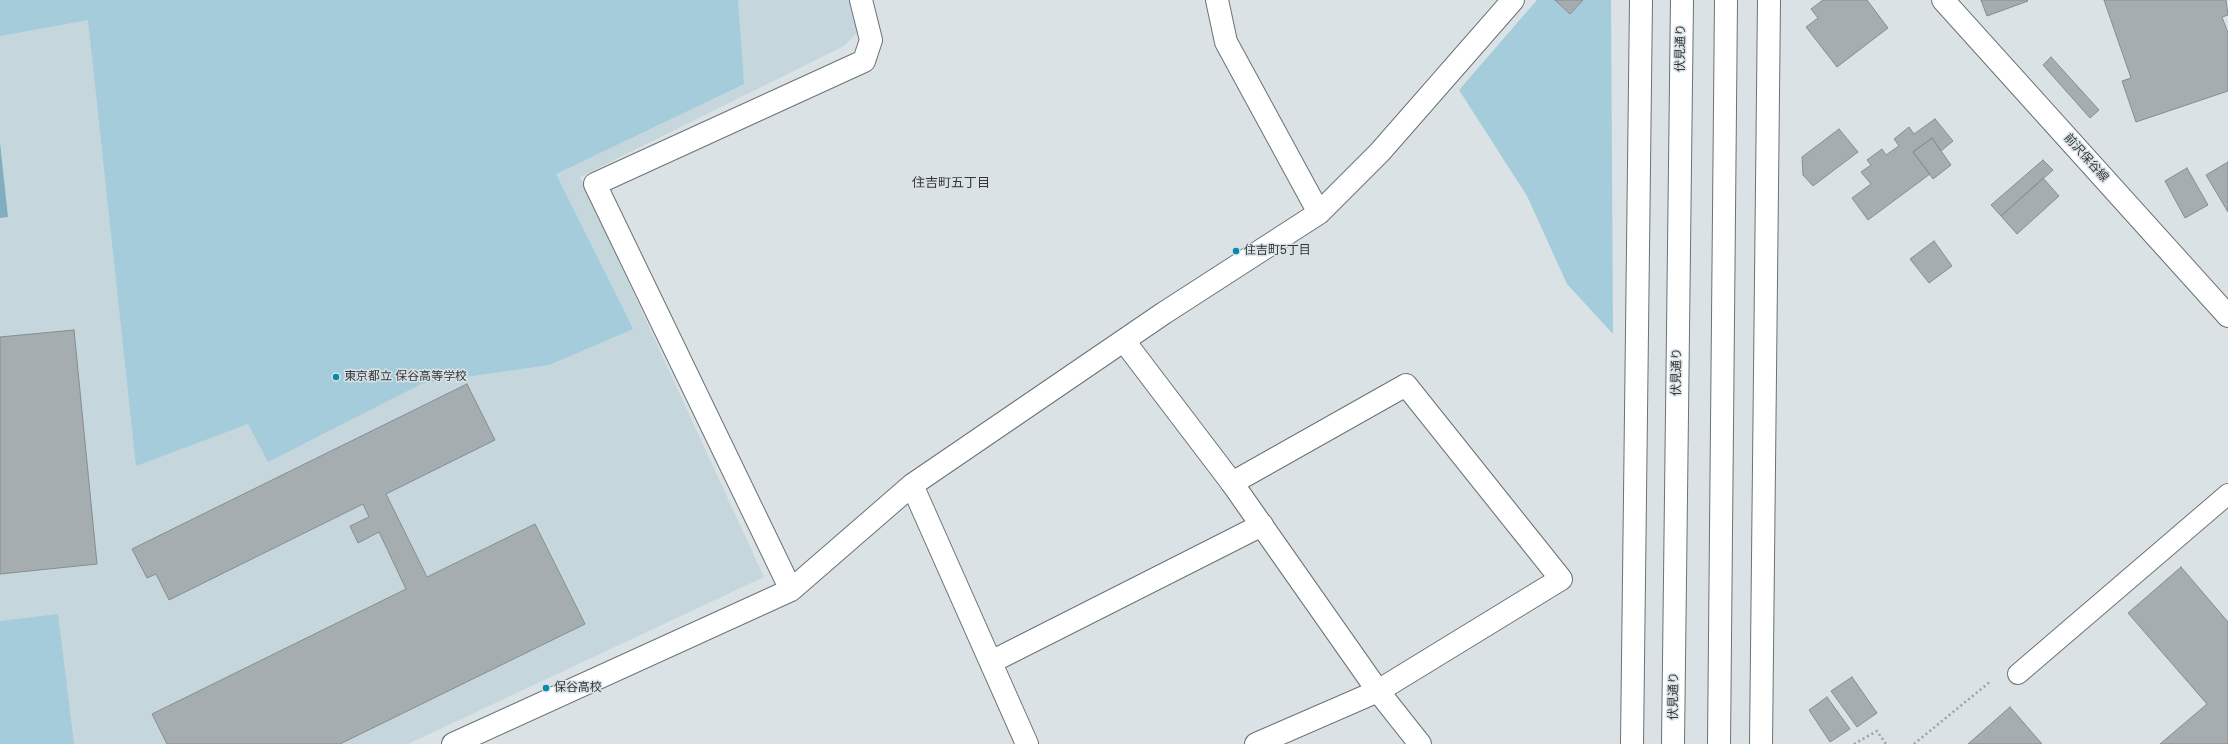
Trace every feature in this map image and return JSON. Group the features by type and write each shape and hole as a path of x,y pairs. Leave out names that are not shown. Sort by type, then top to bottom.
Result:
{"street":[{"path":"791,590 595,184 864,61 871,40 860,0"},
{"path":"1217,0 1226,42 1319,213"},
{"path":"453,744 791,590 912,485 1124,341 1319,213 1380,152 1513,0"},
{"path":"1632,744 1641,0"},
{"name":"伏見通り","path":"1673,744 1682,0"},
{"path":"1719,744 1726,0"},
{"path":"1761,744 1769,0"},
{"name":"前沢保谷線","path":"1943,0 2228,316"},
{"path":"1124,341 1232,483 1378,691 1420,744"},
{"path":"1232,483 1406,385 1561,579 1378,691 1256,744"},
{"path":"912,485 1027,744"},
{"path":"991,662 1262,525"}],"lane":[{"path":"2018,674 2228,494"}],"path":[{"path":"1914,744 2004,669 2011,670 2018,674"},
{"path":"1854,744 1877,731 1886,744"}],"shaded area":[{"name":"東京都立 保谷高等学校","path":"0,0 849,0 857,33 844,46 580,177 764,577 408,744 0,744"},
{"path":"0,0 738,0 744,84 556,174 633,329 549,365 423,383 268,462 248,424 136,466 88,20 0,36"},
{"path":"1537,0 1555,0 1570,14 1583,0 1611,0 1613,334 1567,284 1527,196 1459,90"},
{"path":"0,143 8,217 0,218"},
{"path":"58,614 74,744 0,744 0,621"}],"building":[{"path":"1555,0 1583,0 1570,14"},
{"path":"1823,0 1867,0 1888,28 1837,67 1806,27 1818,18 1811,9"},
{"path":"1981,0 2027,0 2028,1 1987,16"},
{"path":"2104,0 2226,0 2228,15 2222,17 2228,33 2228,91 2136,122 2122,81 2131,78"},
{"path":"2051,57 2099,110 2090,118 2043,65"},
{"path":"1935,119 1953,141 1941,151 1932,138 1913,152 1930,174 1868,220 1852,198 1871,184 1861,172 1871,165 1867,160 1882,149 1886,155 1899,146 1894,139 1909,127 1914,134"},
{"path":"1839,129 1858,152 1813,186 1803,175 1802,157"},
{"path":"1932,138 1951,165 1933,179 1913,152"},
{"path":"2043,160 2053,170 2001,216 1991,205"},
{"path":"2228,162 2228,212 2206,175"},
{"path":"2187,168 2208,205 2185,218 2165,181"},
{"path":"2043,178 2059,196 2017,234 2001,216"},
{"path":"1934,241 1952,266 1929,283 1910,259"},
{"path":"74,330 97,564 0,574 0,337"},
{"path":"467,384 495,440 386,494 427,577 535,524 585,624 340,744 167,744 152,714 406,589 379,532 358,543 350,526 369,517 363,504 169,600 156,574 147,578 132,549"},
{"path":"2181,567 2228,622 2228,744 2160,744 2207,704 2128,613"},
{"path":"1852,677 1877,713 1857,727 1831,691"},
{"path":"1827,697 1850,729 1830,742 1809,710"},
{"path":"2010,707 2042,744 1968,744"}],"place":[{"name":"住吉町5丁目","path":"1236,251"},
{"name":"東京都立 保谷高等学校","path":"336,377"},
{"name":"保谷高校","path":"546,688"}],"district":[{"name":"住吉町五丁目","path":"951,183"}]}
